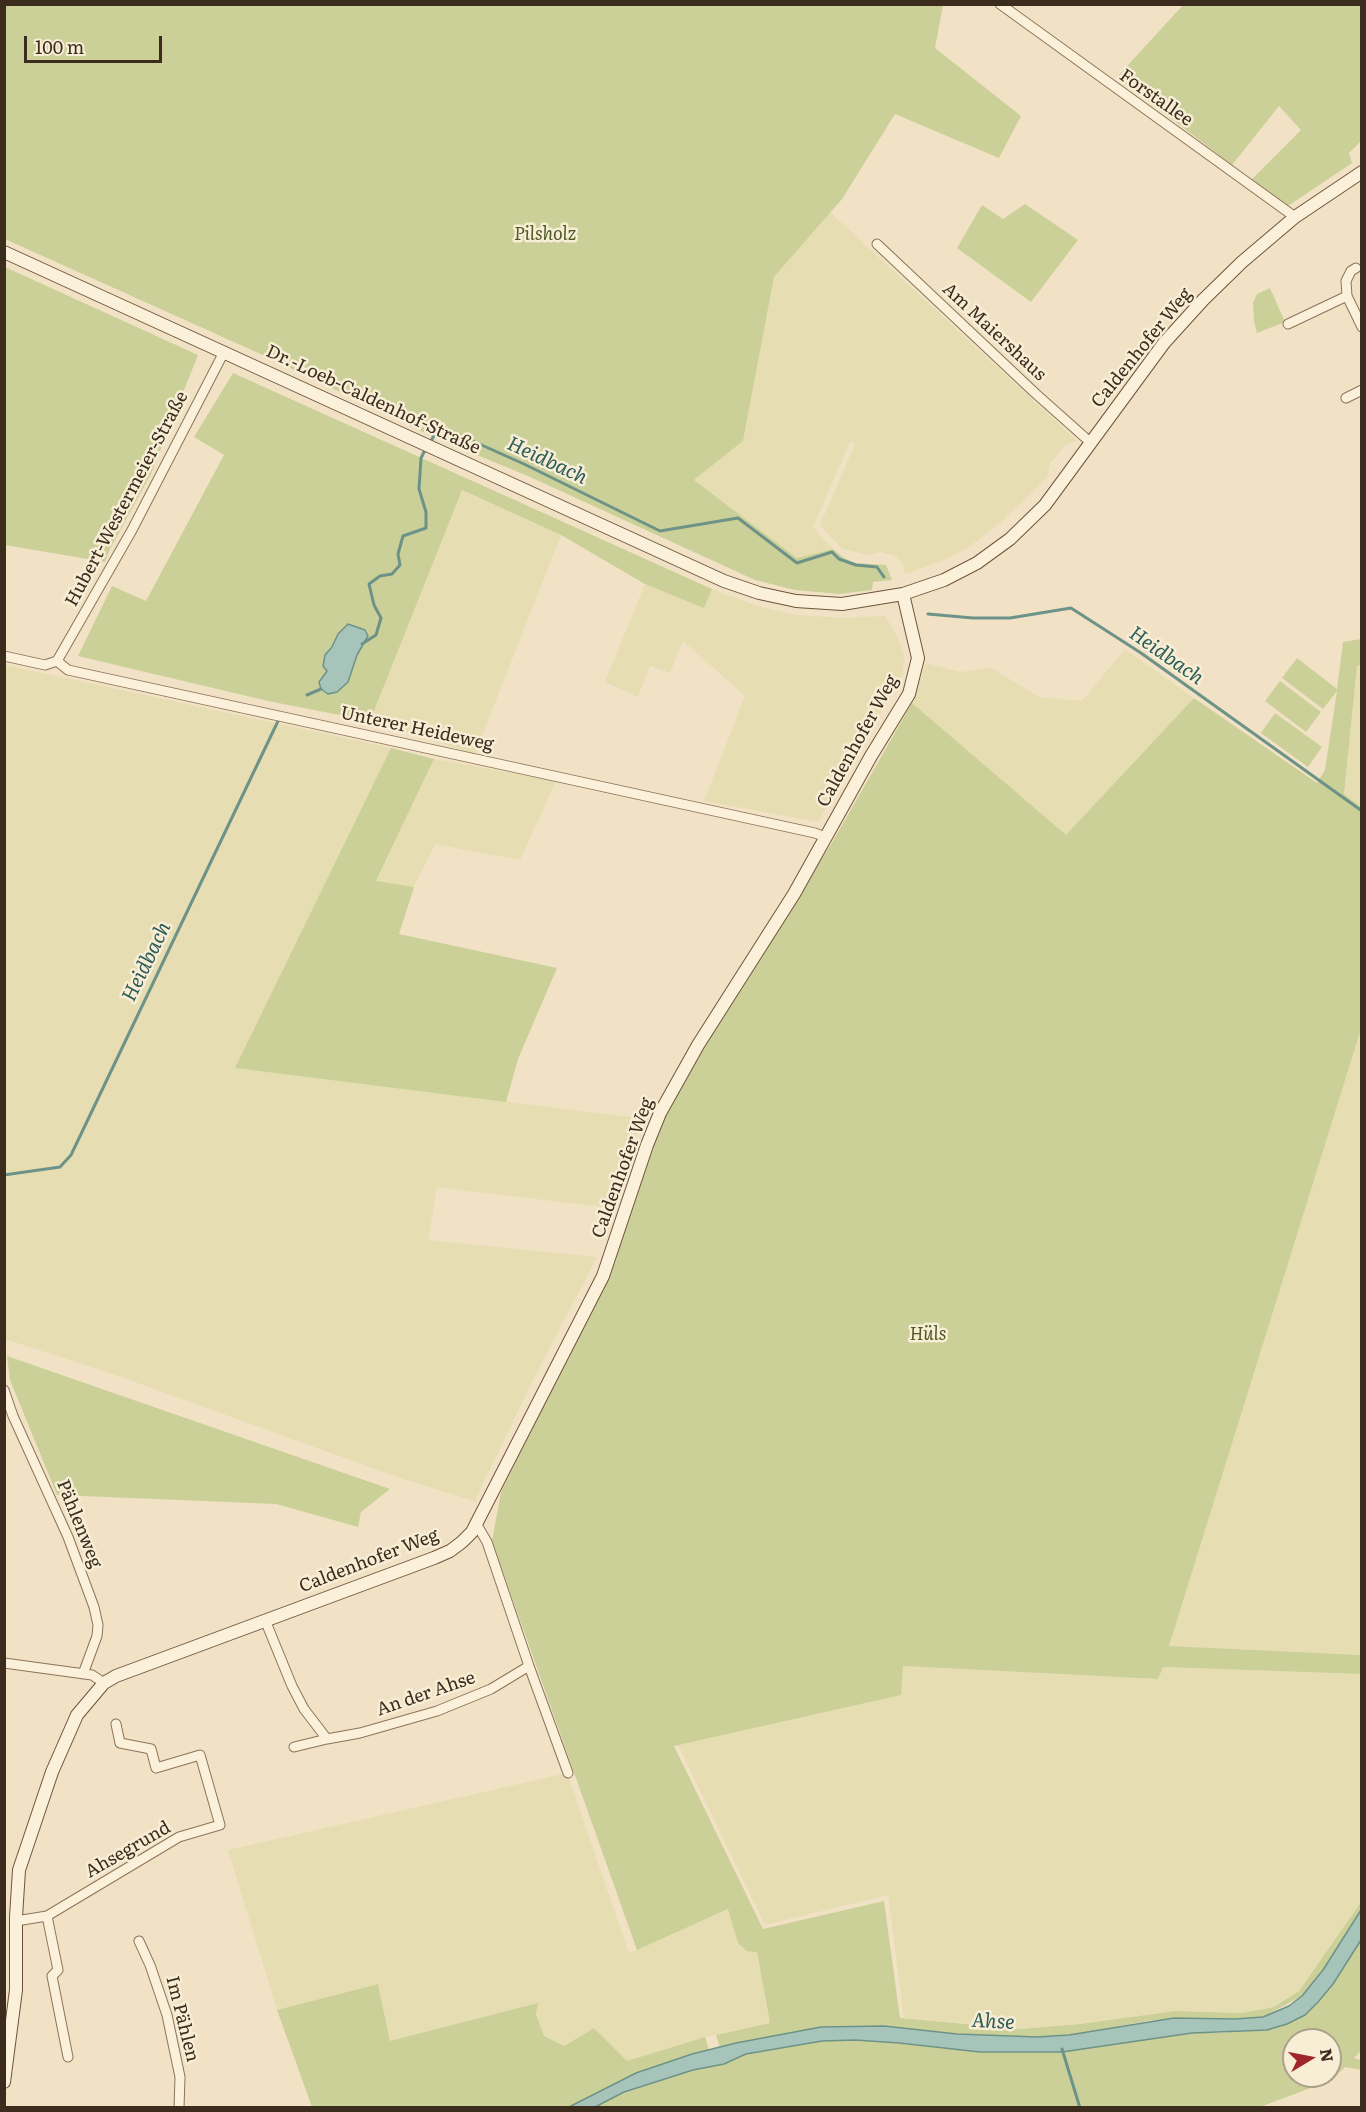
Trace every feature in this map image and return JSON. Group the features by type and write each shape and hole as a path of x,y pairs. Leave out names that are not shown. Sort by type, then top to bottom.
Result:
{"main road":[{"name":"Caldenhofer Weg","path":"4,2082 16,1990 19,1870 52,1772 77,1715 89,1698 104,1683 130,1670 450,1551 462,1542 477,1525 603,1276 660,1113 698,1045 794,894 909,694 918,658 903,594 961,572 992,554 1011,539 1045,505 1164,343 1203,300 1294,217 1362,172"},
{"name":"Dr.-Loeb-Caldenhof-Straße","path":"4,252 724,581 759,593 796,601 842,604 903,594"}],"street":[{"name":"Forstallee","path":"1000,4 1294,217"},
{"name":"Am Maiershaus","path":"877,244 1090,442"},
{"path":"1356,268 1351,271 1346,281 1347,296 1362,327"},
{"path":"1288,324 1347,296"},
{"name":"Hubert-Westermeier-Straße","path":"57,661 132,531 224,352"},
{"path":"1346,398 1362,390"},
{"name":"Unterer Heideweg","path":"4,656 45,665 57,661 68,670 825,837"},
{"name":"Pählenweg","path":"4,1389 13,1416 64,1527 94,1607 98,1625 97,1636 83,1674"},
{"path":"477,1525 487,1542 568,1773"},
{"path":"265,1620 292,1686 304,1709 327,1739"},
{"path":"4,1663 92,1675 104,1683"},
{"name":"An der Ahse","path":"294,1747 360,1733 437,1711 491,1689 529,1666"},
{"name":"Ahsegrund","path":"16,1921 47,1916 179,1837 220,1825 200,1755 156,1768 151,1749 120,1743 116,1724"},
{"path":"47,1916 58,1970 52,1976 68,2057"},
{"name":"Im Pählen","path":"140,1941 167,2015 180,2077 178,2108"}],"shaded area":[{"path":"830,212 1077,441 1065,445 1050,464 1047,477 998,525 969,547 945,560 905,574 898,557 881,552 868,555 842,549 820,525 855,444 850,442 813,527 833,549 797,558 694,480 743,441 774,277"},
{"path":"461,490 561,535 475,754 370,721"},
{"path":"645,584 704,607 712,589 757,606 796,615 842,618 885,616 895,632 904,655 903,674 818,822 704,801 745,696 683,641 670,673 650,666 638,697 605,682"},
{"path":"1125,649 1194,698 1066,836 912,703 926,663 961,672 990,667 1039,697 1082,701"},
{"path":"5,665 391,748 236,1068 646,1119 621,1169 610,1208 437,1187 428,1240 597,1257 533,1380 476,1498 477,1502 397,1477 121,1377 5,1339"},
{"path":"1361,665 1361,807 1344,794 1357,666"},
{"path":"434,759 556,781 520,860 435,844 414,887 376,882"},
{"path":"1361,1029 1361,1655 1169,1646"},
{"path":"902,1666 1158,1679 1162,1667 1361,1674 1361,1902 1299,1991 1274,2007 1242,2013 1175,2011 1080,2024 1020,2029 904,2018 888,1895 765,1925 678,1745 901,1695"},
{"path":"567,1773 629,1953 729,1909 738,1943 757,1952 770,2023 705,2037 627,2061 594,2028 564,2046 544,2036 536,2014 537,2004 390,2041 378,1984 277,2010 228,1850"}],"green space":[{"name":"Pilsholz","path":"5,4 943,5 935,48 1021,116 999,158 895,114 842,199 774,277 743,441 694,480 797,558 833,549 855,563 886,565 892,580 873,582 872,590 839,594 795,590 755,580 528,476 431,436 276,361 5,239"},
{"path":"1183,5 1361,5 1361,141 1349,153 1352,163 1279,212 1265,200 1251,180 1301,130 1279,106 1232,165 1117,77"},
{"path":"1025,204 1078,240 1031,302 957,248 982,205 1003,219"},
{"path":"5,267 198,355 151,474 105,562 5,545"},
{"path":"1270,288 1285,322 1257,333 1253,303 1257,294"},
{"path":"233,373 712,589 704,608 645,584 561,535 462,490 370,721 268,701 78,656 112,586 146,601 224,455 194,437"},
{"name":"Hüls","path":"1361,639 1361,665 1357,666 1344,794 1361,807 1361,1029 1169,1646 1361,1655 1361,1674 1163,1667 1158,1679 903,1666 901,1695 674,1746 763,1929 884,1901 900,2018 1020,2029 1080,2024 1175,2011 1242,2013 1274,2007 1299,1991 1361,1902 1361,1910 1323,1970 1302,1996 1263,2017 1153,2020 1069,2035 1038,2037 957,2034 884,2026 858,2026 720,2048 716,2035 770,2023 757,1952 747,1951 738,1943 728,1909 637,1950 492,1541 501,1492 591,1309 665,1118 701,1049 833,841 912,703 1066,835 1194,698 1317,783 1325,770 1337,691 1323,709 1282,678 1297,658 1337,689 1343,642"},
{"path":"1280,681 1321,712 1306,732 1265,701"},
{"path":"1275,713 1322,747 1308,767 1261,733"},
{"path":"391,748 434,759 376,881 414,887 399,934 557,968 518,1059 506,1102 235,1068"},
{"path":"7,1356 390,1489 361,1512 358,1527 276,1504 57,1495 10,1380"},
{"path":"1361,1936 1361,2051 1354,2058 1361,2060 1361,2070 1345,2067 1342,2070 1342,2028 1282,2028 1282,2088 1311,2088 1260,2107 593,2108 624,2092 673,2075 746,2054 822,2041 873,2041 980,2052 1031,2052 1192,2033 1222,2033 1285,2024"},
{"path":"378,1984 390,2041 538,2003 536,2014 544,2036 564,2046 594,2028 627,2061 705,2037 709,2050 636,2073 569,2107 312,2107 277,2010"}],"water":[{"path":"348,624 365,630 368,636 357,655 348,682 337,692 328,694 321,689 319,682 327,671 323,666 325,655 338,634"},
{"path":"1361,1910 1361,1940 1333,1984 1305,2015 1267,2030 1192,2033 1062,2052 980,2052 899,2043 855,2040 822,2041 746,2054 724,2064 693,2070 624,2092 595,2107 569,2107 636,2073 692,2054 821,2027 884,2026 957,2034 1037,2037 1069,2035 1174,2018 1263,2017 1289,2006 1302,1996 1323,1970"}],"waterway":[{"name":"Heidbach","path":"430,443 439,426 524,464 660,531 738,518 797,563 832,552 839,559 856,565 877,567 884,577"},
{"name":"Heidbach","path":"362,644 376,635 381,618 374,605 369,584 380,576 392,574 400,565 398,554 403,536 426,528 426,512 419,489 421,458 426,448"},
{"name":"Heidbach","path":"928,614 973,618 1010,618 1071,608 1141,653 1362,811"},
{"name":"Heidbach","path":"307,695 321,689"},
{"name":"Heidbach","path":"4,1175 60,1167 71,1155 279,719"},
{"path":"1062,2049 1080,2108"}],"water label":[{"name":"Ahse","path":"993,2022"}]}
